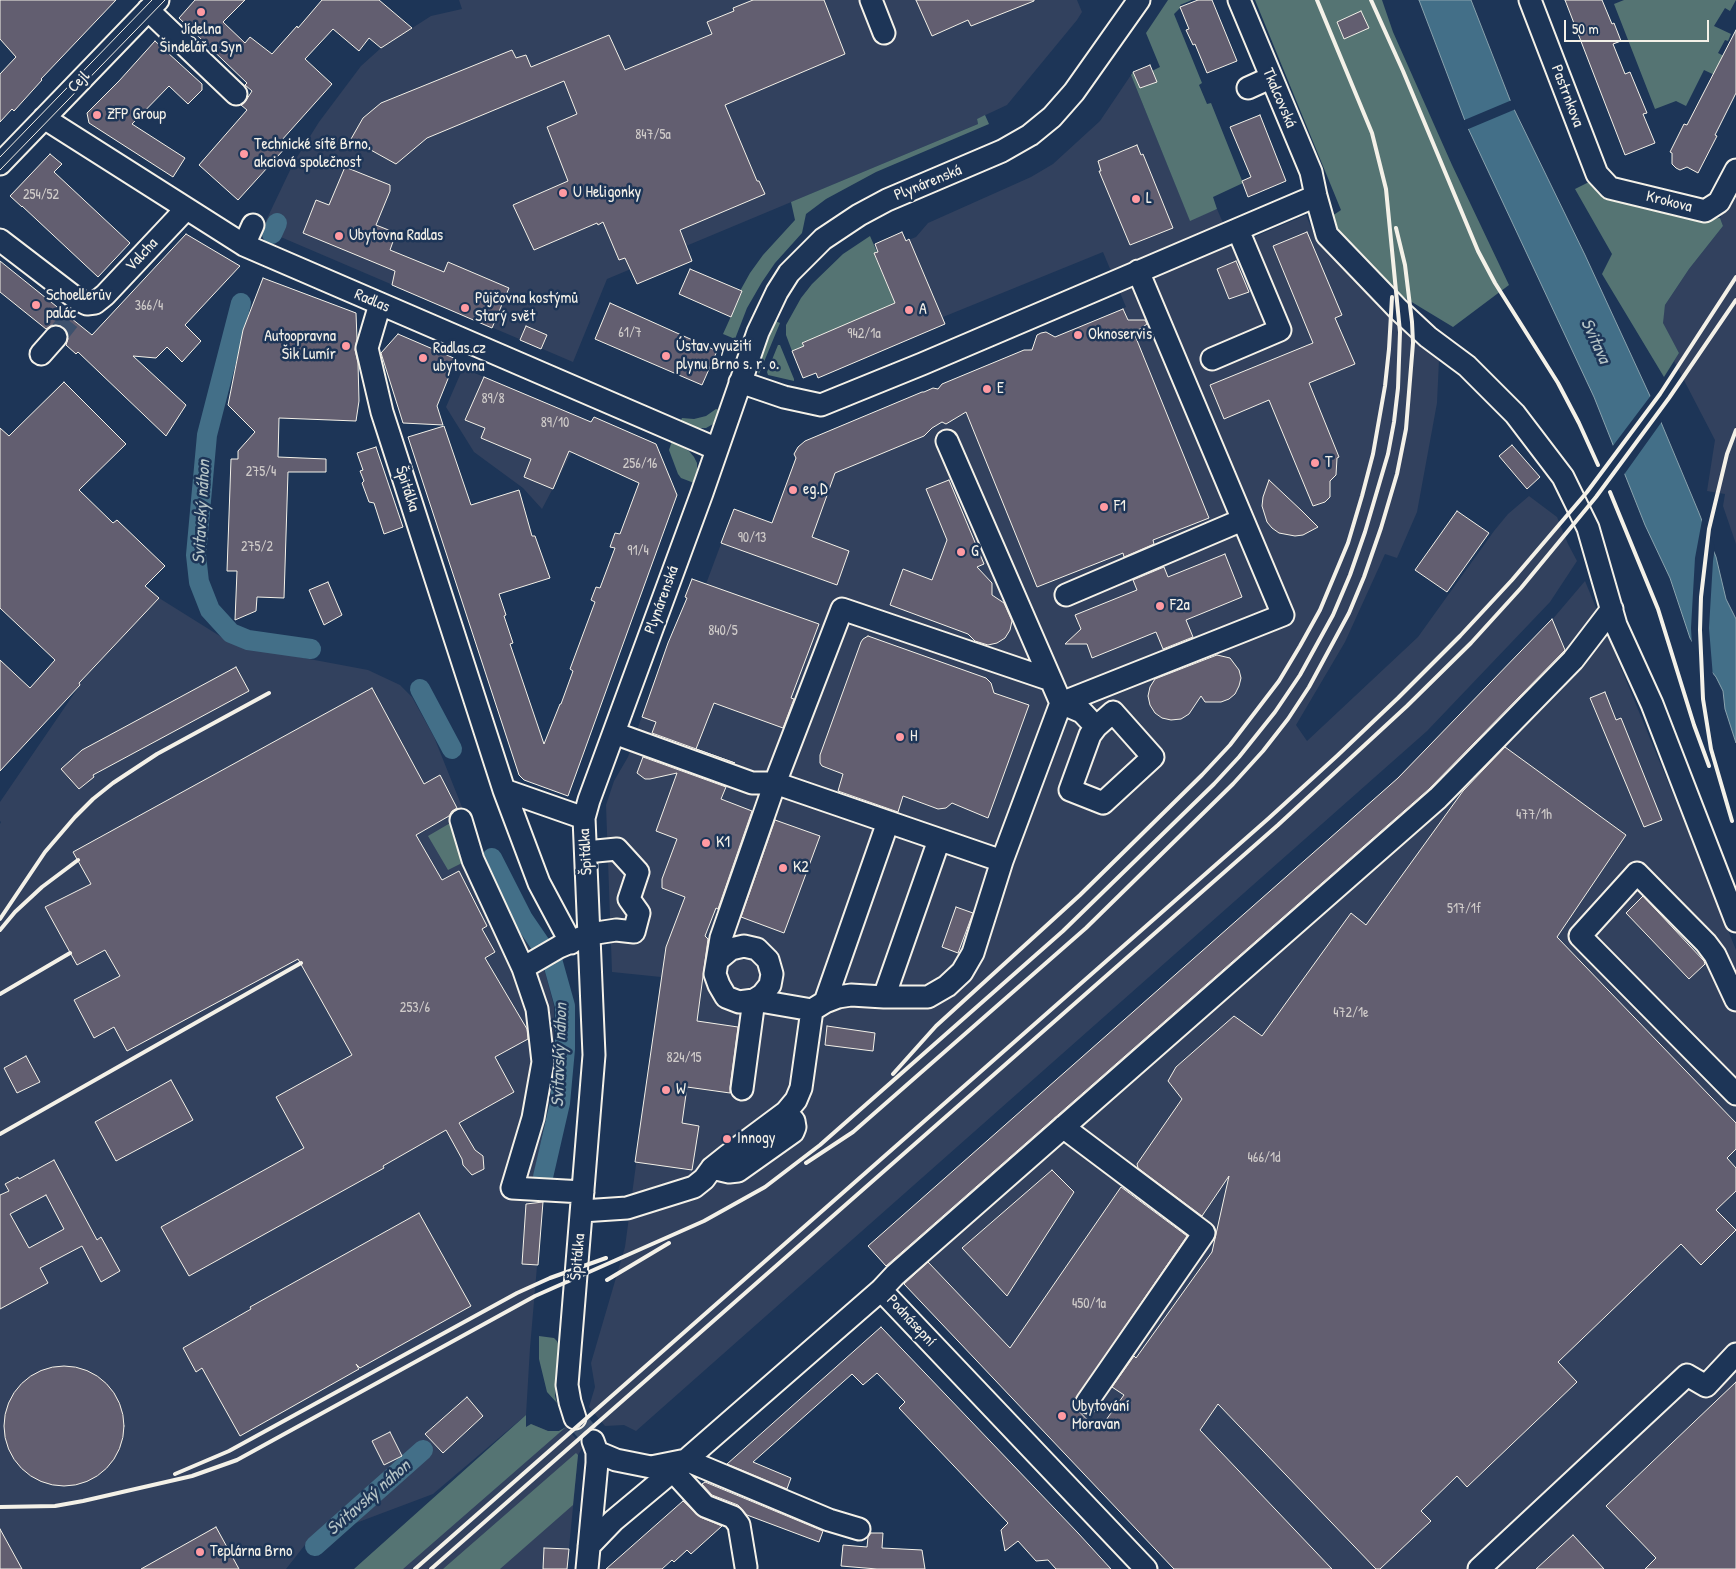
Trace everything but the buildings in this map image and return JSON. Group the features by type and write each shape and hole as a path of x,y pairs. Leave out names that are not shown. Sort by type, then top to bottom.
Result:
{"street":[{"path":"872,0 884,34"},
{"name":"Plynárenská","path":"584,818 758,332 777,292 790,273 823,240 859,215 887,200 1002,151 1030,135 1052,117 1074,92 1140,0"},
{"name":"Tkalcovská","path":"1239,0 1310,172 1327,235 1399,310 1428,337 1467,366 1515,414 1563,477 1588,528 1616,625 1652,704 1736,920"},
{"name":"Pastrnkova","path":"1530,0 1597,174 1610,188"},
{"path":"153,5 236,94"},
{"name":"Cejl","path":"0,164 153,5"},
{"path":"1248,88 1270,78"},
{"name":"Radlas","path":"44,118 244,245 717,449"},
{"name":"Krokova","path":"1610,188 1705,211 1719,202 1736,170"},
{"path":"740,382 784,397 821,405 922,364 1316,196"},
{"name":"Valcha","path":"0,240 77,299 84,308 186,209"},
{"path":"244,245 253,225"},
{"path":"1212,359 1280,330 1238,230"},
{"path":"1051,680 842,609 775,783 721,938 715,974 726,997 739,1002 754,1000 819,1006 838,997 851,995 928,997 947,986 962,972 973,953 1002,862 1061,703 1283,615 1138,271"},
{"name":"Špitálka","path":"380,304 367,348 382,412 504,790 584,818 594,1055 567,1385 575,1418"},
{"path":"41,354 56,337"},
{"path":"947,441 1061,703 1082,712 1096,727"},
{"path":"1066,595 1242,520"},
{"path":"882,1290 902,1268 1438,798 1573,660 1612,609"},
{"path":"614,733 752,783 775,783 1002,862"},
{"path":"504,790 538,883 565,945"},
{"path":"461,820 473,860 530,964 537,1009 542,1062 533,1118 512,1188 582,1202 627,1208 694,1186 712,1168 786,1112 796,1100 801,1088 819,1006 888,822"},
{"path":"884,997 939,840"},
{"path":"530,964 590,934 616,930 634,932 639,913 629,899 638,872 617,849 586,852"},
{"path":"1736,1000 1715,955 1706,943 1637,873 1580,936 1736,1094"},
{"path":"719,959 730,949 744,946 757,949 768,960 772,974 770,985 762,995 754,1000"},
{"path":"742,1089 754,1000"},
{"path":"1063,1127 1204,1233 1087,1402"},
{"name":"Podnásepní","path":"589,1546 613,1521 882,1290 1146,1569"},
{"path":"1479,1569 1687,1375 1706,1386 1736,1354"},
{"path":"587,1569 597,1463 594,1445 616,1460 651,1467 679,1466 859,1529"},
{"path":"679,1466 705,1506 733,1517 739,1525 746,1567"}],"shaded area":[{"path":"459,0 1077,0 1082,12 1007,105 977,119 978,124 607,279 573,362 262,229 294,162 319,122 361,66 381,48 431,16 462,9"},
{"path":"1131,75 1190,220 1217,209 1233,246 1306,215 1317,241 1381,309 1439,360 1437,403 1417,512 1397,558 1385,554 1345,642 1296,725 1307,741 1418,637 1494,531 1508,514 1529,496 1557,517 1577,561 1550,602 1427,731 636,1431 624,1425 605,1426 589,1407 595,1387 591,1363 625,1247 661,977 612,972 606,805 614,781 628,757 651,689 687,598 685,597 692,579 706,584 734,509 772,523 798,447 805,441 922,392 926,393 933,388 936,390 942,384 1024,350 1032,347 1035,349 1037,336 1041,333 1046,332 1053,342 1066,333 1126,307 1103,252 943,317 945,324 818,378 815,373 803,378 792,351 804,346 802,343 874,253 878,251 875,244 902,232 906,241 916,237 928,223 1031,177 1053,164 1100,121"},
{"path":"1736,188 1736,544 1723,506 1725,494 1707,491 1715,440 1674,361 1679,353 1662,323 1665,305 1689,269 1723,226 1720,218"},
{"path":"463,368 591,423 572,452 542,509 523,488 474,452 446,407"},
{"path":"1585,581 1736,950 1736,1569 1174,1569 868,1246 1389,786 1551,621"},
{"path":"159,598 223,638 256,649 368,670 400,685 412,697 434,737 482,860 514,923 545,972 554,1006 554,1047 550,1099 534,1174 550,1179 543,1196 526,1415 433,1494 308,1541 286,1569 0,1569 0,802 80,685 79,683"},
{"path":"531,1424 548,1431 559,1431 566,1427 583,1447 578,1455 567,1569 371,1569"}],"green space":[{"path":"1168,0 1192,0 1180,5 1181,7 1174,14 1202,83 1199,85 1207,104 1211,103 1243,183 1213,197 1217,209 1190,221 1131,75 1133,72 1140,88 1157,82 1152,71 1160,67 1146,33"},
{"path":"1255,0 1382,0 1393,32 1452,165 1509,285 1453,327 1382,284 1336,235 1329,218 1341,210"},
{"path":"1624,0 1736,0 1730,11 1725,8 1714,26 1731,34 1728,41 1725,40 1718,53 1736,62 1736,85 1704,70 1686,106 1676,101 1655,109 1614,4"},
{"path":"985,115 989,124 876,172 826,199 806,214 802,233 775,263 762,282 747,308 735,339 723,334 742,292 740,291 750,273 763,255 795,220 791,202 978,124 977,119"},
{"path":"1591,181 1597,192 1606,196 1706,219 1720,218 1723,226 1689,269 1665,305 1663,323 1679,353 1664,377 1602,274 1612,254 1575,189"},
{"path":"870,236 877,252 874,254 895,303 803,343 804,346 792,351 786,335 786,325 801,298 812,284 843,254"},
{"path":"773,320 780,323 759,374 756,367"},
{"path":"778,345 780,345 794,381 768,375 767,372"},
{"path":"716,409 720,410 715,423 706,428 694,428 680,422 682,418 694,419 706,416"},
{"path":"672,441 689,451 694,457 697,463 697,470 694,483 681,478 678,474 669,450"},
{"path":"452,822 466,861 448,870 428,836"},
{"path":"539,1336 554,1338 559,1346 555,1396 557,1403 547,1392 539,1359"},
{"path":"526,1415 526,1427 531,1424 548,1431 559,1431 566,1427 403,1569 354,1569"},
{"path":"576,1453 578,1455 573,1505 500,1569 443,1569"}],"water":[{"name":"Svitava","path":"1419,0 1471,0 1512,105 1585,255 1650,396 1716,557 1726,599 1736,619 1736,743 1725,709 1723,691 1690,638 1670,578 1645,525 1594,397 1467,126"}],"pier":[{"path":"1512,100 1516,109 1466,130 1462,121"},
{"path":"1652,394 1663,420 1623,476 1612,447"},
{"path":"1703,515 1715,547 1709,628 1713,677 1692,646 1691,628 1695,558"}],"waterway":[{"name":"Svitavský náhon","path":"272,234 277,223"},
{"name":"Svitavský náhon","path":"241,303 207,435 196,555 199,582 210,610 231,633 248,640 311,649"},
{"name":"Svitavský náhon","path":"420,689 452,749"},
{"name":"Svitavský náhon","path":"492,858 523,919 553,963 565,1006 565,1049 560,1103 543,1177"},
{"name":"Svitavský náhon","path":"315,1546 423,1450"}],"tunnel":[{"path":"56,337 71,318"},
{"path":"575,1418 592,1438"}],"tram line":[{"path":"0,157 152,0"},
{"path":"0,170 165,0"}],"railway":[{"path":"0,1507 55,1506 83,1501 192,1476 237,1460 535,1296 704,1221 765,1187 820,1145 1063,931 1214,784 1239,757 1275,712 1300,675 1333,615 1365,532 1388,454 1398,388 1400,332 1386,189 1372,133 1317,0"},
{"path":"1371,0 1403,71 1478,251 1495,283 1558,383 1598,465"},
{"path":"806,1163 853,1132 1086,928 1233,784 1263,751 1288,719 1309,687 1349,613 1364,577 1397,474 1406,429 1413,343 1412,322 1405,265 1396,228"},
{"path":"415,1569 1269,818 1398,698 1460,636 1512,580 1587,492 1660,394 1736,277"},
{"path":"893,1074 936,1026 1080,895 1202,775 1230,745 1279,681 1320,610 1348,543 1362,496 1373,454 1385,386 1392,297"},
{"path":"431,1569 1278,825 1407,706 1471,643 1521,588 1596,497 1669,398 1736,300"},
{"path":"1732,821 1711,749 1703,699 1700,630 1701,597 1709,529 1727,454 1736,430"},
{"path":"1610,492 1658,609 1694,725 1709,766"},
{"path":"0,919 45,852 93,799 113,783 157,754 269,693"},
{"path":"0,930 15,912 42,887 78,860"},
{"path":"0,994 70,953"},
{"path":"0,1134 301,963"},
{"path":"607,1280 669,1243"},
{"path":"175,1474 229,1451 517,1293 550,1278 606,1258"}],"place":[{"name":"Jídelna Šindelář a Syn","path":"201,12"},
{"name":"ZFP Group","path":"97,115"},
{"name":"Technické sítě Brno, akciová společnost","path":"244,154"},
{"name":"U Heligonky","path":"563,193"},
{"name":"L","path":"1136,199"},
{"name":"Ubytovna Radlas","path":"339,236"},
{"name":"Schoellerův palác","path":"36,305"},
{"name":"Půjčovna kostýmů Starý svět","path":"465,308"},
{"name":"A","path":"909,310"},
{"name":"Oknoservis","path":"1078,335"},
{"name":"Autoopravna Šik Lumír","path":"346,346"},
{"name":"Ústav využití plynu Brno s. r. o.","path":"666,356"},
{"name":"Radlas.cz ubytovna","path":"423,358"},
{"name":"E","path":"987,389"},
{"name":"T","path":"1315,463"},
{"name":"eg.D","path":"793,490"},
{"name":"F1","path":"1104,507"},
{"name":"G","path":"961,552"},
{"name":"F2a","path":"1160,606"},
{"name":"H","path":"900,737"},
{"name":"K1","path":"706,843"},
{"name":"K2","path":"783,868"},
{"name":"W","path":"666,1090"},
{"name":"Innogy","path":"727,1139"},
{"name":"Ubytování Moravan","path":"1062,1416"},
{"name":"Teplárna Brno","path":"200,1552"}]}
